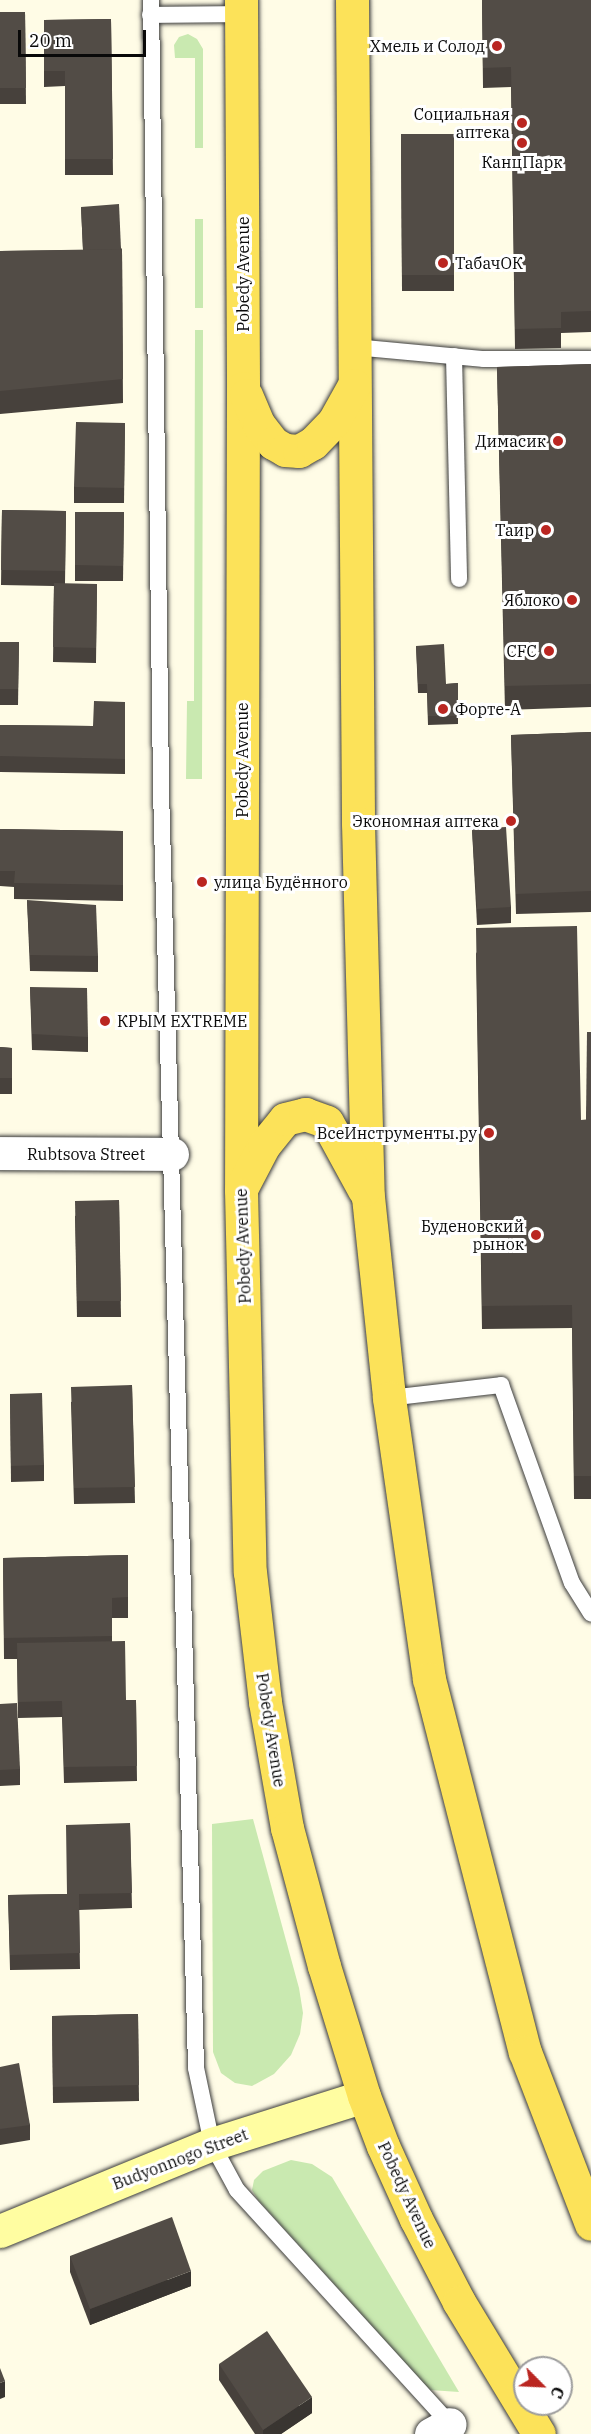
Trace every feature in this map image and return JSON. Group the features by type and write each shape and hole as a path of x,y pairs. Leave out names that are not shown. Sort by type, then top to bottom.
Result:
{"main road":[{"path":"352,0 358,823 368,1197 389,1398 429,1679 525,2052 591,2224"},
{"name":"Pobedy Avenue","path":"241,7 243,388 241,1190 250,1572 265,1702 287,1828 324,1966 364,2096 383,2146 448,2281 539,2434"},
{"path":"243,388 259,425 273,443 285,450 299,451 313,443 334,421 354,384"},
{"path":"241,1190 264,1145 285,1119 305,1114 327,1122 368,1197"}],"street":[{"name":"Rubtsova Street","path":"0,1153 172,1154"},
{"name":"Budyonnogo Street","path":"0,2231 212,2144 364,2096"}],"lane":[{"path":"241,7 151,8 161,790 196,2068 212,2144 237,2190 446,2431"},
{"path":"354,347 484,359 591,359"},
{"path":"454,356 459,579"},
{"path":"389,1398 501,1385 572,1583 591,1614"}],"green space":[{"path":"188,34 197,39 203,49 203,148 195,148 195,58 175,58 174,45 179,37"},
{"path":"195,219 203,219 203,308 195,308"},
{"path":"195,330 203,330 202,779 186,779 187,701 194,701"},
{"path":"253,1819 299,1988 303,2013 300,2034 291,2055 274,2074 252,2086 235,2083 221,2073 213,2052 212,1824"},
{"path":"291,2160 312,2164 332,2177 459,2392 430,2390 258,2200 252,2190 254,2180 263,2171"}],"building":[{"path":"482,0 591,0 591,311 561,312 561,328 515,329 511,67 483,68"},
{"path":"0,12 25,12 26,88 0,88"},
{"path":"111,19 113,159 65,159 65,71 44,71 44,20"},
{"path":"401,134 454,134 454,275 402,275"},
{"path":"119,204 121,249 83,250 81,207"},
{"path":"122,249 123,379 0,391 0,251"},
{"name":"Таир","path":"591,364 591,684 505,686 497,367"},
{"path":"76,422 125,423 124,488 74,487"},
{"path":"2,510 66,511 65,571 1,570"},
{"path":"75,512 124,512 123,566 75,565"},
{"path":"54,583 97,584 96,648 53,647"},
{"path":"0,642 19,642 18,689 0,689"},
{"path":"444,644 446,684 458,683 458,716 428,716 427,684 418,684 416,646"},
{"path":"94,701 125,702 125,759 0,756 0,725 93,726"},
{"path":"591,732 591,891 516,894 511,735"},
{"path":"506,827 511,907 477,909 472,829"},
{"path":"0,829 123,831 123,885 14,883 15,871 0,871"},
{"path":"27,900 96,905 98,956 30,955"},
{"name":"Буденовский рынок","path":"577,926 581,1120 591,1119 591,1476 574,1476 572,1305 482,1306 476,928"},
{"path":"30,987 87,988 88,1037 32,1034"},
{"path":"587,1032 591,1032 591,1119 586,1120"},
{"path":"0,1047 12,1048 12,1078 0,1078"},
{"path":"119,1200 121,1301 77,1301 75,1201"},
{"path":"132,1385 135,1487 74,1488 71,1387"},
{"path":"42,1393 44,1465 11,1466 10,1394"},
{"path":"128,1555 128,1597 112,1598 112,1636 4,1638 3,1558"},
{"path":"125,1641 126,1700 136,1700 137,1766 64,1767 62,1701 18,1702 17,1643"},
{"path":"17,1703 20,1769 0,1770 0,1704"},
{"path":"130,1823 132,1893 79,1894 80,1953 10,1955 8,1895 67,1894 66,1825"},
{"path":"138,2014 139,2085 53,2087 52,2016"},
{"path":"19,2063 30,2125 0,2129 0,2067"},
{"path":"172,2217 191,2271 90,2309 70,2256"},
{"path":"267,2331 312,2397 263,2430 219,2364"},
{"path":"0,2368 5,2381 0,2383"}],"place":[{"name":"Хмель и Солод","path":"497,46"},
{"name":"Социальная аптека","path":"522,123"},
{"name":"КанцПарк","path":"522,143"},
{"name":"ТабачОК","path":"443,263"},
{"name":"Димасик","path":"558,441"},
{"name":"Таир","path":"546,530"},
{"name":"Яблоко","path":"572,600"},
{"name":"CFC","path":"549,651"},
{"name":"Форте-А","path":"443,709"},
{"name":"Экономная аптека","path":"511,821"},
{"name":"улица Будённого","path":"202,882"},
{"name":"КРЫМ EXTREME","path":"105,1021"},
{"name":"ВсеИнструменты.ру","path":"489,1133"},
{"name":"Буденовский рынок","path":"536,1235"}]}
